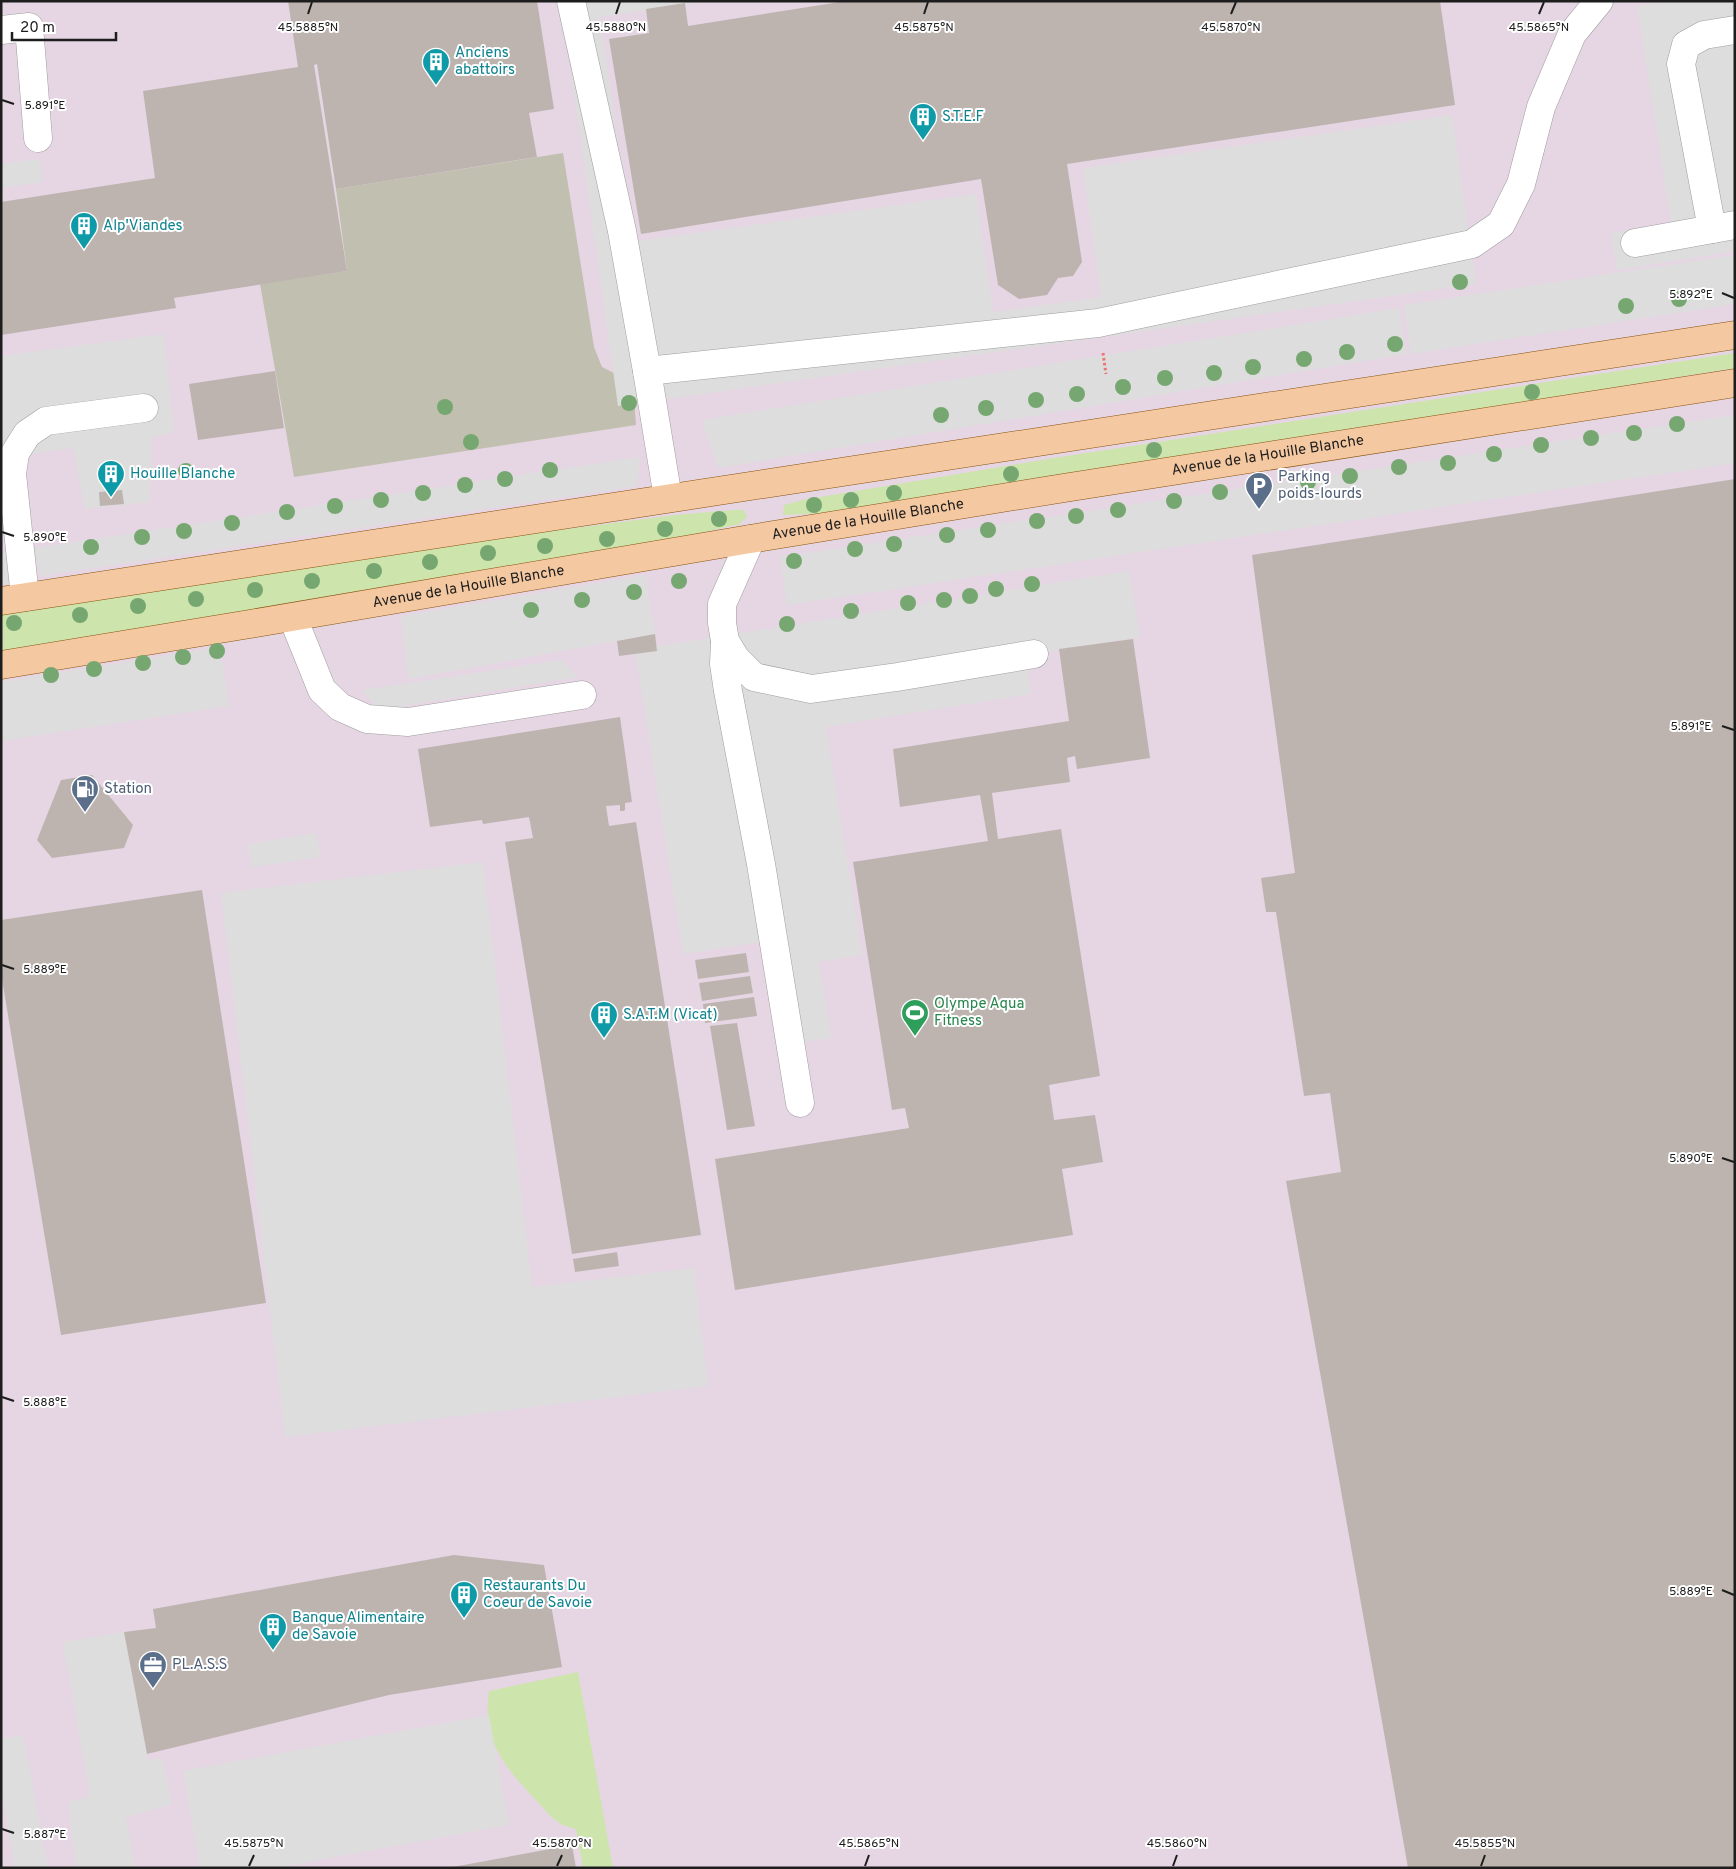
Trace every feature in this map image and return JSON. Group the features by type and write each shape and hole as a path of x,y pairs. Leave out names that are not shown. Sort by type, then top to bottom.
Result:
{"main road":[{"path":"13,599 1735,335"},
{"name":"Avenue de la Houille Blanche","path":"1,665 293,618 751,539 1504,418 1735,383"}],"lane":[{"path":"571,1 622,232 668,498"},
{"path":"647,370 1098,323 1472,244 1501,224 1521,184 1541,107 1572,34 1599,1"},
{"path":"1,30 29,27 38,138"},
{"path":"1635,243 1723,227 1681,64 1686,45 1704,35 1735,30"},
{"path":"13,599 12,474 15,453 26,434 46,421 144,408"},
{"path":"751,539 722,604 722,623 725,641 724,664 761,864 800,1104"},
{"path":"293,618 322,690 340,707 367,719 408,722 582,695"},
{"path":"725,641 736,659 754,677 811,689 1034,654"}],"shaded area":[{"path":"1,1 1735,1 1735,1868 1,1868"},
{"path":"561,1 713,1 600,17 632,242 976,194 993,312 1101,297 1083,168 1452,115 1476,284 618,406"},
{"path":"1668,1 1735,1 1735,251 1617,270 1611,233 1671,223 1637,6"},
{"path":"563,153 594,347 602,367 633,385 636,425 294,477 260,284 347,271 336,189"},
{"path":"40,159 42,182 1,188 1,164"},
{"path":"1735,255 1735,304 1411,354 1404,305"},
{"path":"1399,308 1407,354 718,468 702,420"},
{"path":"164,334 174,432 152,437 150,502 85,509 73,448 1,458 1,356"},
{"name":"Parking poids-lourds","path":"1735,415 1735,463 787,605 780,557"},
{"path":"640,457 637,486 41,576 34,548"},
{"path":"25,549 20,582 1,585 1,553"},
{"path":"1129,571 1140,637 1026,655 1031,694 826,727 862,955 819,962 831,1038 784,1045 767,941 683,954 635,650"},
{"path":"646,575 655,634 408,679 401,616"},
{"path":"220,647 229,706 1,741 1,682"},
{"path":"562,660 578,677 379,710 362,690"},
{"path":"316,833 320,857 252,867 248,844"},
{"path":"483,862 532,1287 694,1268 708,1386 285,1437 221,893"},
{"path":"124,1632 148,1760 162,1758 172,1804 126,1817 135,1868 76,1868 68,1802 90,1797 63,1642"},
{"path":"489,1715 509,1825 275,1868 200,1868 183,1771"},
{"path":"23,1735 48,1868 15,1868 1,1786 1,1739"}],"green space":[{"path":"1735,353 1735,368 829,513 783,515 784,505 802,500 1054,458"},
{"path":"744,510 747,517 738,525 671,540 1,654 1,612 445,545 675,515"},
{"path":"578,1672 613,1868 583,1868 576,1829 555,1820 512,1773 497,1750 489,1723 489,1691"}],"building":[{"path":"288,1 537,1 554,109 529,113 537,157 336,189 317,64 314,65 347,271 174,298 176,308 1,335 1,202 155,178 143,91 298,67"},
{"name":"S.T.E.F","path":"846,1 1440,1 1455,105 1067,164 1082,262 1073,276 1058,278 1047,295 1019,299 998,285 981,179 641,234 609,39 649,33 646,9 685,3 688,26"},
{"path":"275,371 284,428 198,440 189,384"},
{"path":"1735,479 1735,1868 1408,1868 1286,1181 1341,1172 1330,1093 1304,1096 1276,912 1266,912 1261,878 1295,873 1252,555"},
{"name":"Houille Blanche","path":"122,490 124,504 100,506 99,492"},
{"path":"655,634 657,651 619,656 617,641"},
{"path":"1133,639 1150,758 1077,769 1075,756 1067,758 1070,782 992,793 998,839 1061,829 1100,1076 1049,1085 1054,1120 1095,1115 1103,1162 1062,1169 1073,1235 735,1290 715,1159 909,1128 905,1108 892,1110 853,862 988,841 980,795 900,807 893,749 1069,721 1059,649"},
{"name":"S.A.T.M (Vicat)","path":"620,717 632,802 625,803 625,810 623,811 620,811 620,805 606,806 609,826 636,822 701,1235 572,1254 505,842 533,838 529,817 483,824 482,820 430,827 418,749"},
{"name":"Station","path":"92,775 133,825 124,848 52,858 37,840 61,780"},
{"path":"202,890 266,1303 61,1335 1,973 1,920"},
{"path":"746,953 749,972 698,979 695,960"},
{"path":"750,976 753,993 702,1001 699,983"},
{"path":"754,997 757,1016 705,1023 703,1004"},
{"path":"737,1023 755,1126 727,1130 710,1026"},
{"path":"617,1252 619,1266 575,1272 573,1259"},
{"path":"454,1555 544,1565 562,1667 389,1695 147,1754 124,1632 156,1628 153,1609"},
{"path":"572,1845 576,1868 453,1868 453,1867"}],"place":[{"name":"Anciens abattoirs","path":"436,86"},
{"name":"S.T.E.F","path":"923,141"},
{"name":"Alp'Viandes","path":"84,250"},
{"name":"Houille Blanche","path":"111,498"},
{"name":"Parking poids-lourds","path":"1259,510"},
{"name":"Station","path":"85,813"},
{"name":"Olympe Aqua Fitness","path":"915,1037"},
{"name":"S.A.T.M (Vicat)","path":"604,1039"},
{"name":"Restaurants Du Coeur de Savoie","path":"464,1619"},
{"name":"Banque Alimentaire de Savoie","path":"273,1651"},
{"name":"PL.A.S.S","path":"153,1689"}]}
